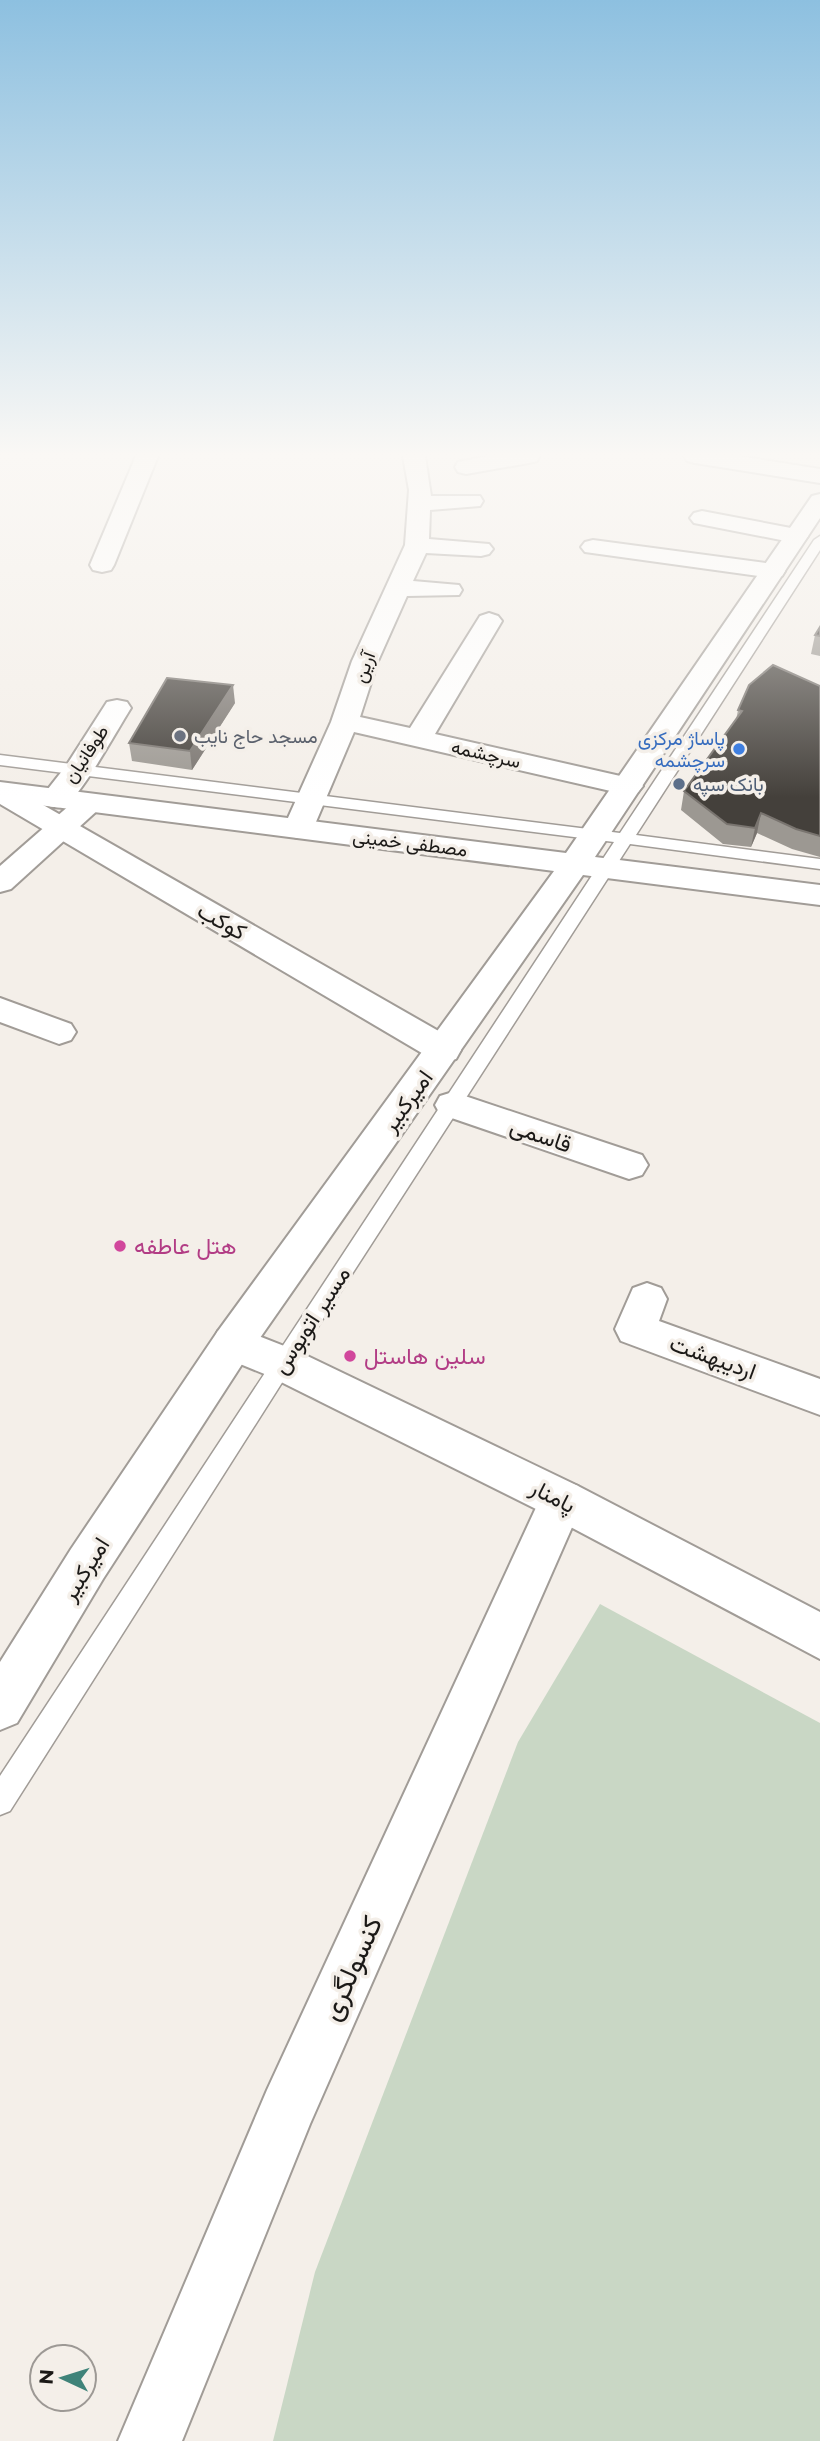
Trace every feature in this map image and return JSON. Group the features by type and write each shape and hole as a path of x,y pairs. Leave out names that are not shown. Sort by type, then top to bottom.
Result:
{"street":[{"name":"آرین","path":"298,829 345,722 365,661 405,570"},
{"path":"765,570 773,571"},
{"name":"امیرکبیر","path":"0,1706 87,1564 233,1343 444,1050 591,856 628,786 773,571"},
{"path":"397,588 450,590"},
{"path":"418,739 489,621"},
{"name":"طوفانیان","path":"58,813 78,770 117,708"},
{"name":"سرچشمه","path":"345,722 628,786"},
{"path":"0,791 58,813 0,882"},
{"name":"مصطفی خمینی","path":"58,813 89,803 298,829 591,856 820,895"},
{"name":"کوکب","path":"58,813 444,1050"},
{"path":"0,1009 59,1032"},
{"name":"قاسمی","path":"453,1105 629,1165"},
{"name":"اردیبهشت","path":"647,1299 635,1329 820,1397"},
{"name":"پامنار","path":"233,1343 282,1363 562,1500 820,1637"},
{"name":"کنسولگری","path":"150,2441 287,2110 562,1500"}],"lane":[{"name":"مسیر اتوبوس","path":"0,1801 282,1363 453,1105 591,856 624,840 789,570"},
{"path":"0,760 311,797 591,856 624,840 820,864"}],"green space":[{"path":"600,1604 820,1723 820,2441 273,2441 315,2272 518,1742"}],"building":[{"path":"773,665 820,686 820,836 796,829 761,813 755,828 727,824 684,791 742,711 738,710 749,685"},
{"name":"مسجد حاج نایب","path":"167,678 233,685 190,751 129,743"}],"place":[{"name":"مسجد حاج نایب","path":"180,736"},
{"name":"پاساژ مرکزی سرچشمه","path":"739,749"},
{"name":"بانک سپه","path":"679,784"},
{"name":"هتل عاطفه","path":"120,1246"},
{"name":"سلین هاستل","path":"350,1356"}]}
